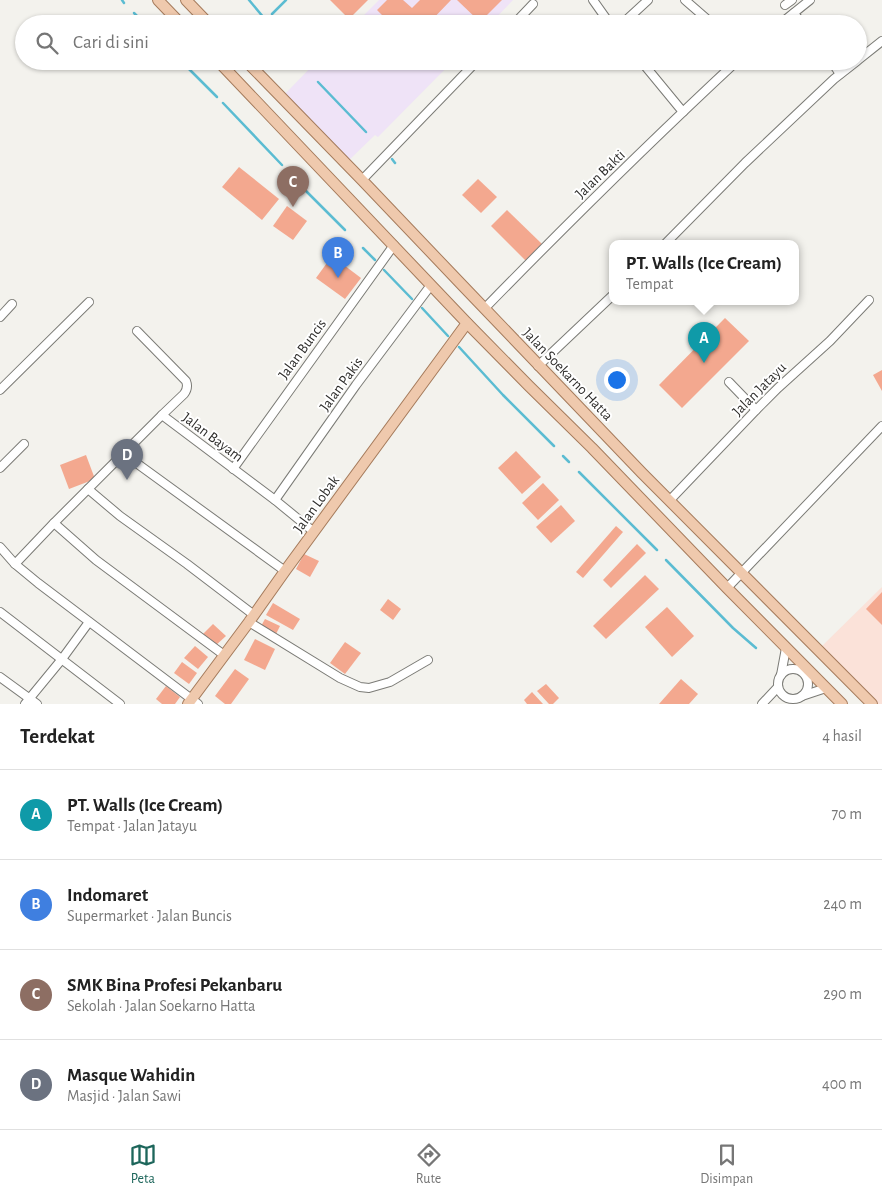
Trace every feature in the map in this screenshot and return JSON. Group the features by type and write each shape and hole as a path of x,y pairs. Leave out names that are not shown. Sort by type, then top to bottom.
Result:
{"main road":[{"path":"158,0 172,15"},
{"path":"186,0 200,15"},
{"path":"227,70 529,386 611,467 842,704"},
{"name":"Jalan Soekarno Hatta","path":"255,70 642,473 872,704"},
{"name":"Jalan Lobak","path":"192,702 285,571 468,322"}],"street":[{"path":"593,0 604,15"},
{"path":"632,15 648,0"},
{"path":"685,0 702,15"},
{"path":"785,5 792,0"},
{"path":"791,15 810,0"},
{"path":"523,15 533,4"},
{"path":"867,53 882,41"},
{"path":"362,180 468,70"},
{"path":"648,70 682,112"},
{"name":"Jalan Bakti","path":"485,308 682,112 727,70"},
{"path":"837,70 840,74"},
{"path":"669,240 745,163 845,70"},
{"name":"Jalan Buncis","path":"233,469 394,245"},
{"name":"Jalan Pakis","path":"275,500 356,385 431,285"},
{"path":"538,366 609,299"},
{"name":"Jalan Jatayu","path":"670,500 756,410 830,341 869,300"},
{"path":"0,390 89,302"},
{"path":"0,316 12,304"},
{"name":"Jalan Bayam","path":"137,331 186,381 187,385 184,394 162,416 275,500 314,532"},
{"path":"729,382 756,410"},
{"path":"16,564 54,523 162,416"},
{"path":"727,588 882,426"},
{"path":"0,468 24,444"},
{"path":"124,454 285,571"},
{"path":"88,489 120,516 187,564 251,618 340,678 360,687 370,688 390,682 428,660"},
{"path":"54,523 96,560 224,655"},
{"path":"0,547 38,583 192,702"},
{"path":"0,612 120,704"},
{"path":"27,701 62,659 89,622"},
{"path":"762,704 778,687 786,648"},
{"path":"781,675 789,669 802,672 808,684 802,696"},
{"path":"0,677 27,701 37,704"},
{"path":"778,687 782,694 788,698 795,699 826,688"},
{"path":"782,704 788,698"}],"shaded area":[{"path":"379,0 513,0 499,15 364,15"},
{"path":"308,70 444,70 378,137 375,135 348,161 285,94"},
{"path":"882,587 882,704 877,704 821,647"}],"building":[{"path":"330,0 368,0 353,15 345,15"},
{"path":"387,0 403,0 412,8 420,0 451,0 437,15 382,15 377,10"},
{"path":"457,0 502,0 487,15 473,15"},
{"path":"239,167 279,199 262,220 222,187"},
{"path":"478,179 497,197 481,213 462,195"},
{"path":"287,206 307,221 293,240 273,226"},
{"path":"507,210 542,244 526,261 491,226"},
{"path":"332,256 361,278 345,299 316,278"},
{"path":"725,318 749,341 682,408 659,385"},
{"path":"882,370 882,391 873,375"},
{"path":"516,451 541,477 522,494 498,468"},
{"path":"86,455 95,479 69,489 60,465"},
{"path":"543,483 559,500 538,520 522,503"},
{"path":"561,505 575,521 551,543 536,527"},
{"path":"616,526 623,532 583,578 576,572"},
{"path":"637,544 646,553 611,588 603,580"},
{"path":"304,554 319,561 310,577 296,569"},
{"path":"645,575 659,589 606,639 593,626"},
{"path":"882,592 882,625 866,609"},
{"path":"388,599 401,609 393,620 380,610"},
{"path":"273,603 300,619 293,630 266,615"},
{"path":"667,607 694,636 672,657 645,627"},
{"path":"265,619 280,626 275,636 260,628"},
{"path":"213,624 226,636 215,646 203,634"},
{"path":"255,639 275,649 265,670 244,660"},
{"path":"345,642 361,653 345,674 330,663"},
{"path":"195,646 208,657 198,669 184,658"},
{"path":"182,662 197,673 189,684 174,673"},
{"path":"235,669 249,679 231,704 225,704 215,696"},
{"path":"681,679 698,694 689,704 659,704"},
{"path":"546,684 559,698 553,704 549,704 537,691"},
{"path":"166,686 180,697 175,704 162,704 156,699"},
{"path":"532,692 543,704 527,704 524,700"}],"waterway":[{"path":"249,0 262,15"},
{"path":"272,14 286,0"},
{"path":"190,70 217,97"},
{"path":"318,82 366,132"},
{"path":"223,103 282,165"},
{"path":"392,159 395,163"},
{"path":"291,175 296,180"},
{"path":"305,190 345,230"},
{"path":"363,248 375,260"},
{"path":"384,270 412,299"},
{"path":"422,308 448,336"},
{"path":"459,347 554,446"},
{"path":"563,456 569,462"},
{"path":"579,472 657,550"},
{"path":"666,560 733,628 756,648"}],"place":[{"name":"SMK Bina Profesi Pekanbaru","path":"293,207"},
{"name":"Indomaret","path":"338,278"},
{"name":"PT. Walls (Ice Cream)","path":"704,363"},
{"name":"Masque Wahidin","path":"127,480"}]}
